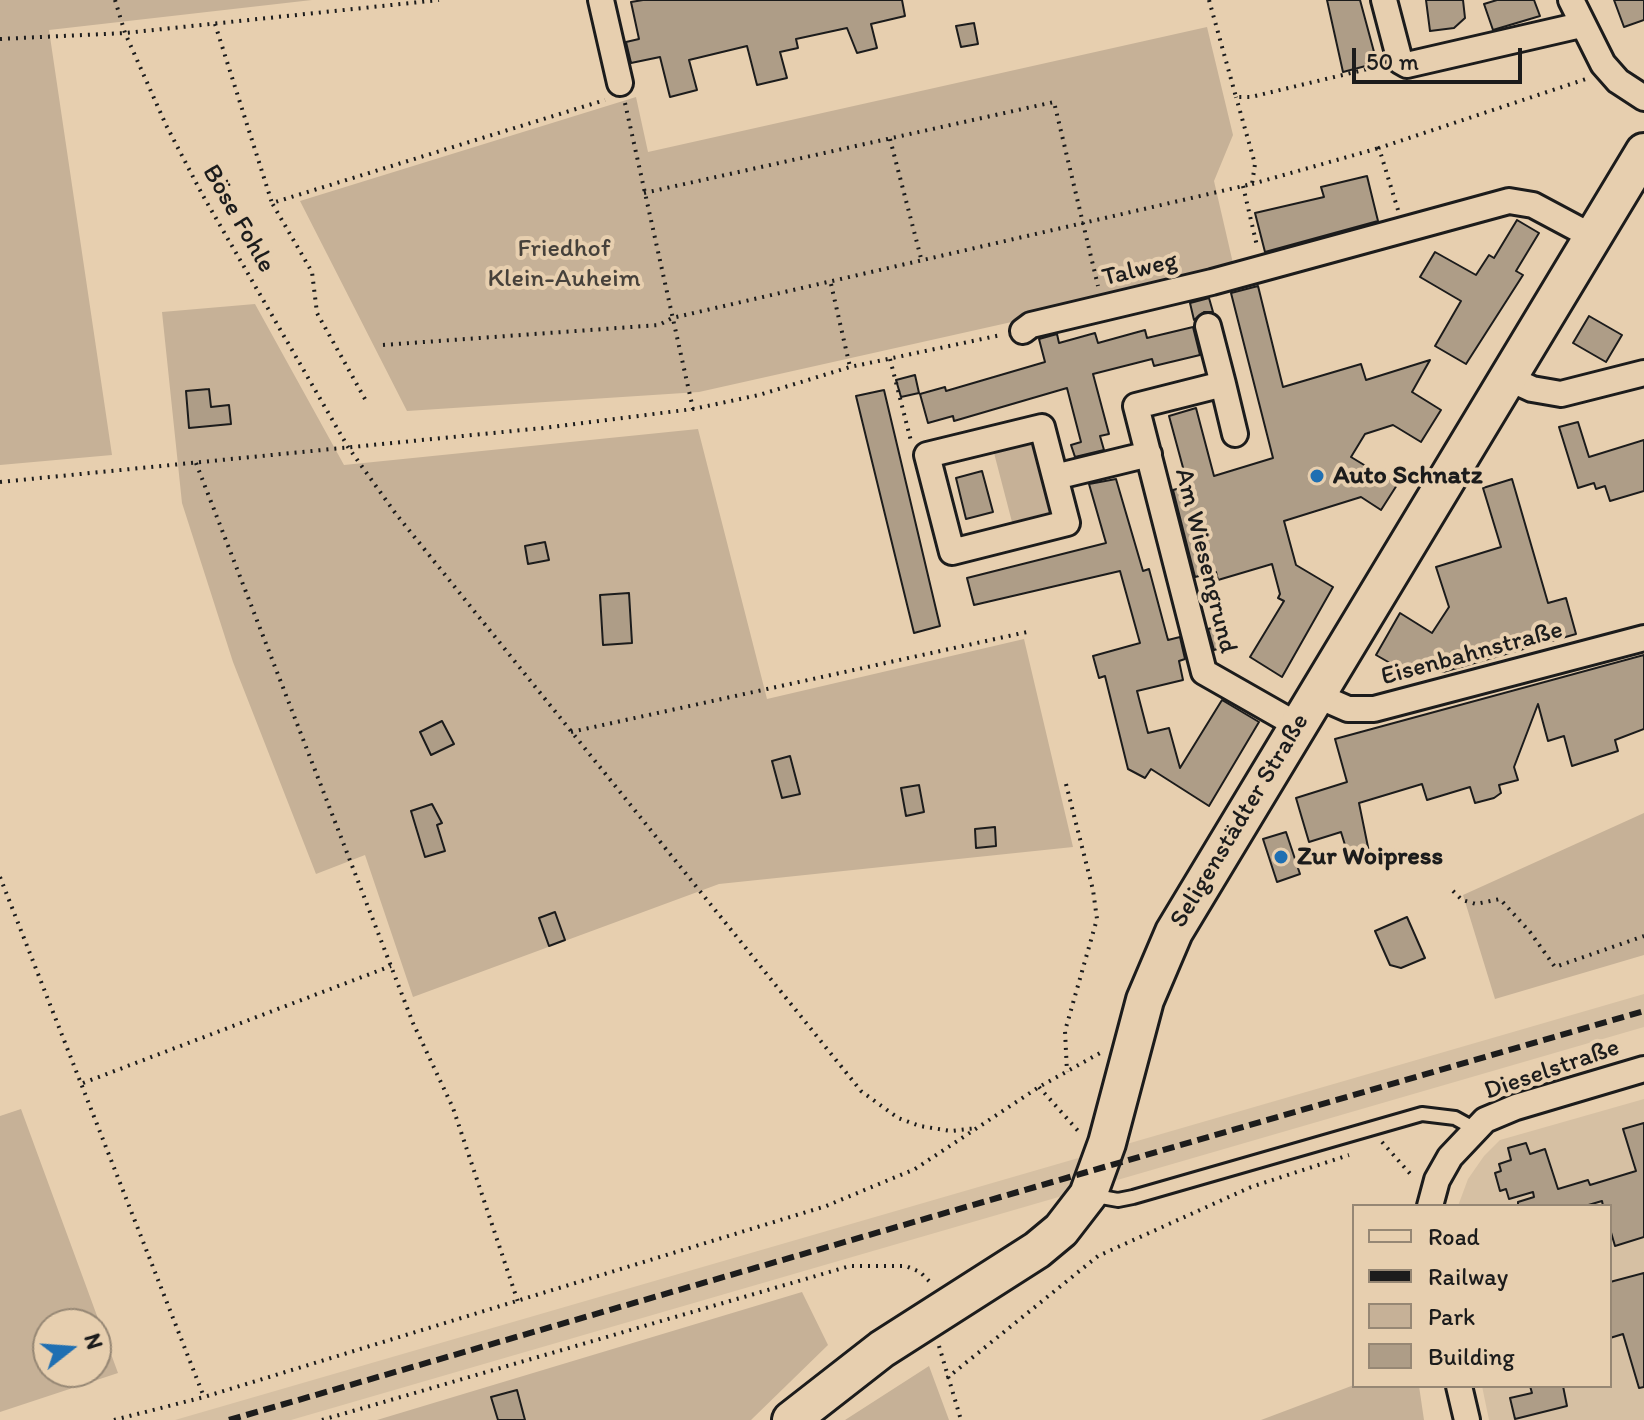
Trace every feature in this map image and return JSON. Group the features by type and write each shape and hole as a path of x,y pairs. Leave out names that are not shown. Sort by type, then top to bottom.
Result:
{"main road":[{"name":"Seligenstädter Straße","path":"791,1420 851,1371 941,1309 1037,1250 1061,1230 1088,1195 1104,1155 1134,1036 1153,977 1174,932 1644,152"}],"street":[{"path":"601,0 622,88"},
{"path":"1384,0 1400,61 1407,65 1581,25"},
{"path":"1571,0 1603,64 1618,81 1644,98"},
{"name":"Talweg","path":"1023,331 1031,325 1509,201 1533,205 1593,237"},
{"path":"1208,326 1235,434"},
{"path":"1508,378 1532,389 1561,394 1644,373"},
{"name":"Am Wiesengrund","path":"1223,384 1136,406 1204,672 1297,725"},
{"path":"1042,427 1055,477 1067,523 952,552 927,455 1042,427"},
{"name":"Am Wiesengrund","path":"1055,477 1149,454"},
{"name":"Eisenbahnstraße","path":"1316,695 1348,709 1374,709 1644,638"},
{"name":"Dieselstraße","path":"1431,1202 1450,1157 1475,1129 1505,1110 1644,1069"},
{"path":"1459,1388 1467,1420"}],"lane":[{"path":"1088,1195 1118,1200 1133,1197 1404,1118 1436,1114 1455,1118 1475,1129"}],"path":[{"name":"Böse Fohle","path":"115,0 125,33 166,125 202,194 348,447 396,514 861,1091 898,1118 920,1126 951,1131 977,1128"},
{"path":"0,39 125,33 439,0"},
{"path":"1209,0 1255,164 1252,184"},
{"path":"215,24 272,203 312,272 317,313 365,399"},
{"path":"1236,97 1251,97 1400,61"},
{"path":"383,345 659,325 672,318 1252,184 1379,148 1582,82 1603,64"},
{"path":"272,203 622,88 693,409"},
{"path":"644,193 1054,102 1098,286"},
{"path":"890,139 922,262"},
{"path":"1379,148 1404,230"},
{"path":"1243,186 1257,244"},
{"path":"831,283 850,367"},
{"path":"0,482 693,409 759,395 850,367 1023,331"},
{"path":"890,359 910,440 927,455"},
{"path":"196,463 391,966 453,1108 518,1302"},
{"path":"571,732 1027,632"},
{"path":"1066,784 1093,890 1097,919 1065,1031 1067,1072"},
{"path":"0,877 204,1397"},
{"path":"1453,891 1462,900 1476,904 1500,899 1530,932 1555,967 1644,936"},
{"path":"83,1083 391,966"},
{"path":"114,1420 204,1397 518,1302 871,1190 915,1169 1039,1087 1134,1036"},
{"path":"1039,1087 1083,1135"},
{"path":"1368,1147 1382,1142 1404,1118"},
{"path":"1363,1130 1382,1142 1431,1202"},
{"path":"947,1378 1098,1256 1251,1187 1355,1152"},
{"path":"322,1420 850,1266 906,1266 931,1281 941,1309 938,1342 961,1420"}],"shaded area":[{"path":"1644,994 1644,1027 291,1420 175,1420"},
{"path":"1644,1099 1644,1420 1489,1420 1482,1388 1612,1388 1612,1204 1459,1204 1468,1179 1500,1140"}],"green space":[{"path":"0,0 312,0 49,30 112,455 0,465"},
{"name":"Friedhof Klein-Auheim","path":"1207,27 1233,135 1214,181 1235,272 699,392 407,411 300,201 636,97 648,152"},
{"path":"255,304 344,465 698,429 767,699 1024,639 1073,847 719,884 413,997 365,855 316,874 233,662 182,503 162,312"},
{"path":"1032,443 1050,512 1012,522 994,453"},
{"path":"1644,813 1644,955 1495,999 1463,895"},
{"path":"21,1109 94,1308 32,1308 32,1388 73,1388 0,1412 0,1116"},
{"path":"802,1292 828,1345 751,1420 377,1420"},
{"path":"112,1357 118,1373 112,1375"},
{"path":"929,1366 949,1420 845,1420"},
{"path":"1352,1386 1419,1388 1424,1420 1261,1420"}],"building":[{"path":"902,0 905,16 871,24 877,48 857,53 847,28 796,39 798,48 780,52 787,78 757,85 747,46 689,60 697,90 670,97 660,57 631,63 626,42 639,39 631,2"},
{"path":"1327,0 1360,0 1377,63 1343,72"},
{"path":"1426,0 1463,0 1465,18 1454,28 1430,31"},
{"path":"1497,0 1534,0 1540,16 1493,30 1484,4"},
{"path":"1614,0 1644,0 1644,20 1624,27"},
{"path":"974,23 978,44 961,47 956,26"},
{"path":"1367,176 1378,221 1265,252 1255,213 1324,197 1321,187"},
{"path":"1517,220 1539,233 1516,271 1523,275 1466,364 1435,346 1461,301 1420,277 1435,252 1476,275 1489,255 1494,258"},
{"path":"1258,286 1283,387 1361,364 1366,380 1430,360 1412,392 1441,410 1421,442 1393,425 1365,434 1351,457 1397,485 1381,510 1361,497 1284,521 1296,565 1333,587 1282,677 1250,657 1284,601 1278,598 1280,594 1272,564 1218,580 1216,572 1195,577 1173,490 1188,486 1169,416 1196,408 1214,476 1273,458 1231,293"},
{"path":"1209,298 1213,312 1204,312 1194,320 1190,303"},
{"path":"1589,316 1622,335 1606,362 1573,343"},
{"path":"1193,327 1200,355 1154,366 1152,359 1093,374 1109,434 1100,436 1104,450 1075,457 1071,445 1081,442 1067,388 954,421 953,416 928,423 920,394 945,387 946,391 1045,362 1039,339 1057,334 1059,343 1095,333 1098,343 1145,330 1147,338"},
{"path":"915,375 919,393 901,397 896,380"},
{"path":"209,389 211,407 229,405 231,424 189,428 186,391"},
{"path":"884,390 940,626 914,633 856,396"},
{"path":"1578,422 1589,457 1644,440 1644,491 1610,501 1605,486 1596,489 1594,483 1578,488 1559,427"},
{"path":"982,471 993,512 966,519 956,478"},
{"path":"1116,479 1143,571 1149,569 1168,640 1180,637 1185,659 1179,661 1183,680 1137,691 1148,733 1169,728 1180,768 1222,700 1259,722 1209,806 1151,769 1145,778 1128,769 1105,676 1099,678 1093,656 1140,643 1120,571 974,605 967,578 1106,543 1089,484"},
{"path":"1512,479 1548,603 1566,598 1576,634 1443,672 1438,668 1411,675 1376,655 1400,613 1432,633 1449,607 1436,567 1501,547 1483,488"},
{"path":"545,542 549,560 528,564 525,546"},
{"path":"629,593 632,643 603,645 600,595"},
{"path":"1225,624 1231,645 1214,650 1208,629"},
{"path":"1644,655 1644,729 1615,740 1618,751 1572,766 1564,736 1548,741 1538,704 1514,767 1518,780 1499,785 1501,793 1494,798 1475,803 1470,787 1427,800 1422,784 1359,803 1369,852 1349,858 1341,832 1309,842 1296,798 1347,782 1335,739"},
{"path":"442,721 454,744 431,755 420,732"},
{"path":"790,756 800,794 782,798 772,761"},
{"path":"919,785 924,812 906,816 901,788"},
{"path":"432,804 442,823 437,825 445,851 425,857 411,811"},
{"path":"995,827 996,846 976,848 975,829"},
{"name":"Zur Woipress","path":"1286,832 1300,874 1277,882 1263,839"},
{"path":"555,912 565,940 549,946 539,918"},
{"path":"1407,917 1425,958 1401,968 1390,965 1375,931"},
{"path":"1644,1123 1644,1237 1615,1246 1612,1204 1603,1204 1602,1201 1592,1204 1518,1204 1534,1197 1533,1192 1509,1199 1506,1189 1500,1191 1495,1173 1501,1171 1499,1164 1511,1160 1508,1148 1526,1143 1530,1154 1545,1149 1558,1189 1588,1180 1590,1185 1636,1171 1623,1129"},
{"path":"1644,1273 1644,1387 1639,1388 1623,1334 1612,1337 1612,1281"},
{"path":"1531,1388 1563,1388 1567,1406 1515,1419 1510,1398 1532,1393"},
{"path":"517,1390 525,1420 498,1420 491,1397"}],"railway":[{"path":"229,1420 1644,1011"}],"place":[{"name":"Auto Schnatz","path":"1317,476"},
{"name":"Zur Woipress","path":"1281,857"}]}
